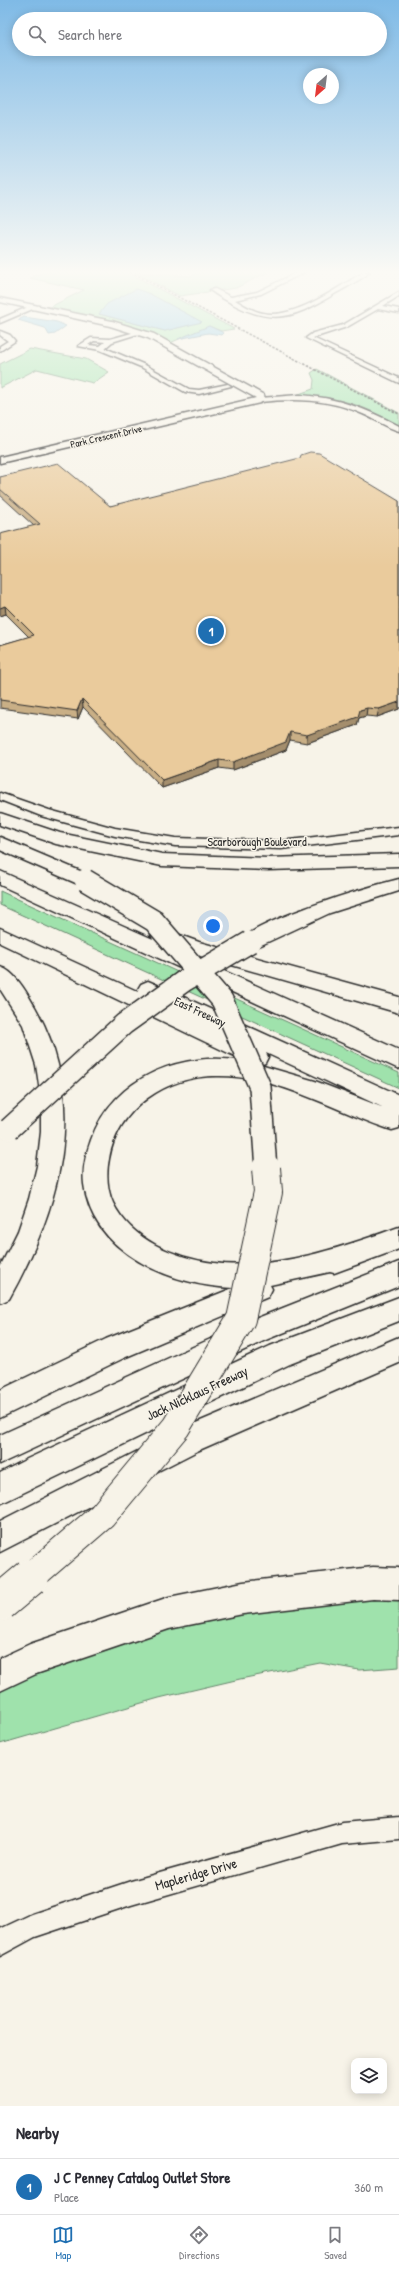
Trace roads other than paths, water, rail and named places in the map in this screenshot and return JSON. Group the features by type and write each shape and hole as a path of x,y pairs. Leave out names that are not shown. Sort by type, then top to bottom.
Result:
{"highway":[{"path":"0,819 56,838 162,860 268,864 373,862 399,860"},
{"path":"0,843 85,880 154,921 222,1000 260,1087 268,1192 241,1318 176,1427 102,1516 0,1603"},
{"path":"373,862 399,864"},
{"path":"0,871 193,947 399,1005"},
{"path":"0,877 399,1060"},
{"path":"5,1133 124,1024 184,981 250,942 329,906 357,896 399,885"},
{"name":"East Freeway","path":"0,920 397,1117"},
{"path":"0,935 397,1117"},
{"path":"0,974 25,1008 37,1033 45,1058 53,1112 51,1154 46,1186 26,1242 13,1271 0,1291"},
{"path":"348,1256 285,1271 223,1275 196,1272 162,1260 132,1242 119,1231 107,1215 97,1189 95,1174 101,1140 114,1115 144,1087 174,1074 219,1067 262,1075 397,1117"},
{"path":"0,1404 116,1348 234,1299 399,1238"},
{"path":"0,1450 259,1330 399,1274"},
{"name":"Jack Nicklaus Freeway","path":"0,1489 37,1469 280,1355 399,1309"},
{"path":"0,1537 187,1441 399,1350"},
{"path":"0,1674 30,1660 169,1613 243,1598 374,1583 399,1584"}],"street":[{"path":"150,370 184,390 200,392 228,386"},
{"path":"165,370 183,382 214,388"},
{"path":"201,370 239,392 260,400 284,397 332,400 363,409 399,429"},
{"path":"215,370 261,397 260,400"},
{"path":"377,370 399,381"},
{"path":"230,407 242,398 243,396 239,392"},
{"name":"Park Crescent Drive","path":"0,460 260,400"},
{"name":"Scarborough Boulevard","path":"0,796 45,813 115,832 175,842 267,845 325,841 399,831"},
{"name":"Scarborough Boulevard","path":"0,803 70,825 102,833 115,832"},
{"name":"Mapleridge Drive","path":"0,1944 10,1936 32,1926 138,1890 342,1833 399,1828"}],"railway":[{"path":"316,370 399,414"}],"place":[{"name":"J C Penney Catalog Outlet Store","path":"211,631"}]}
